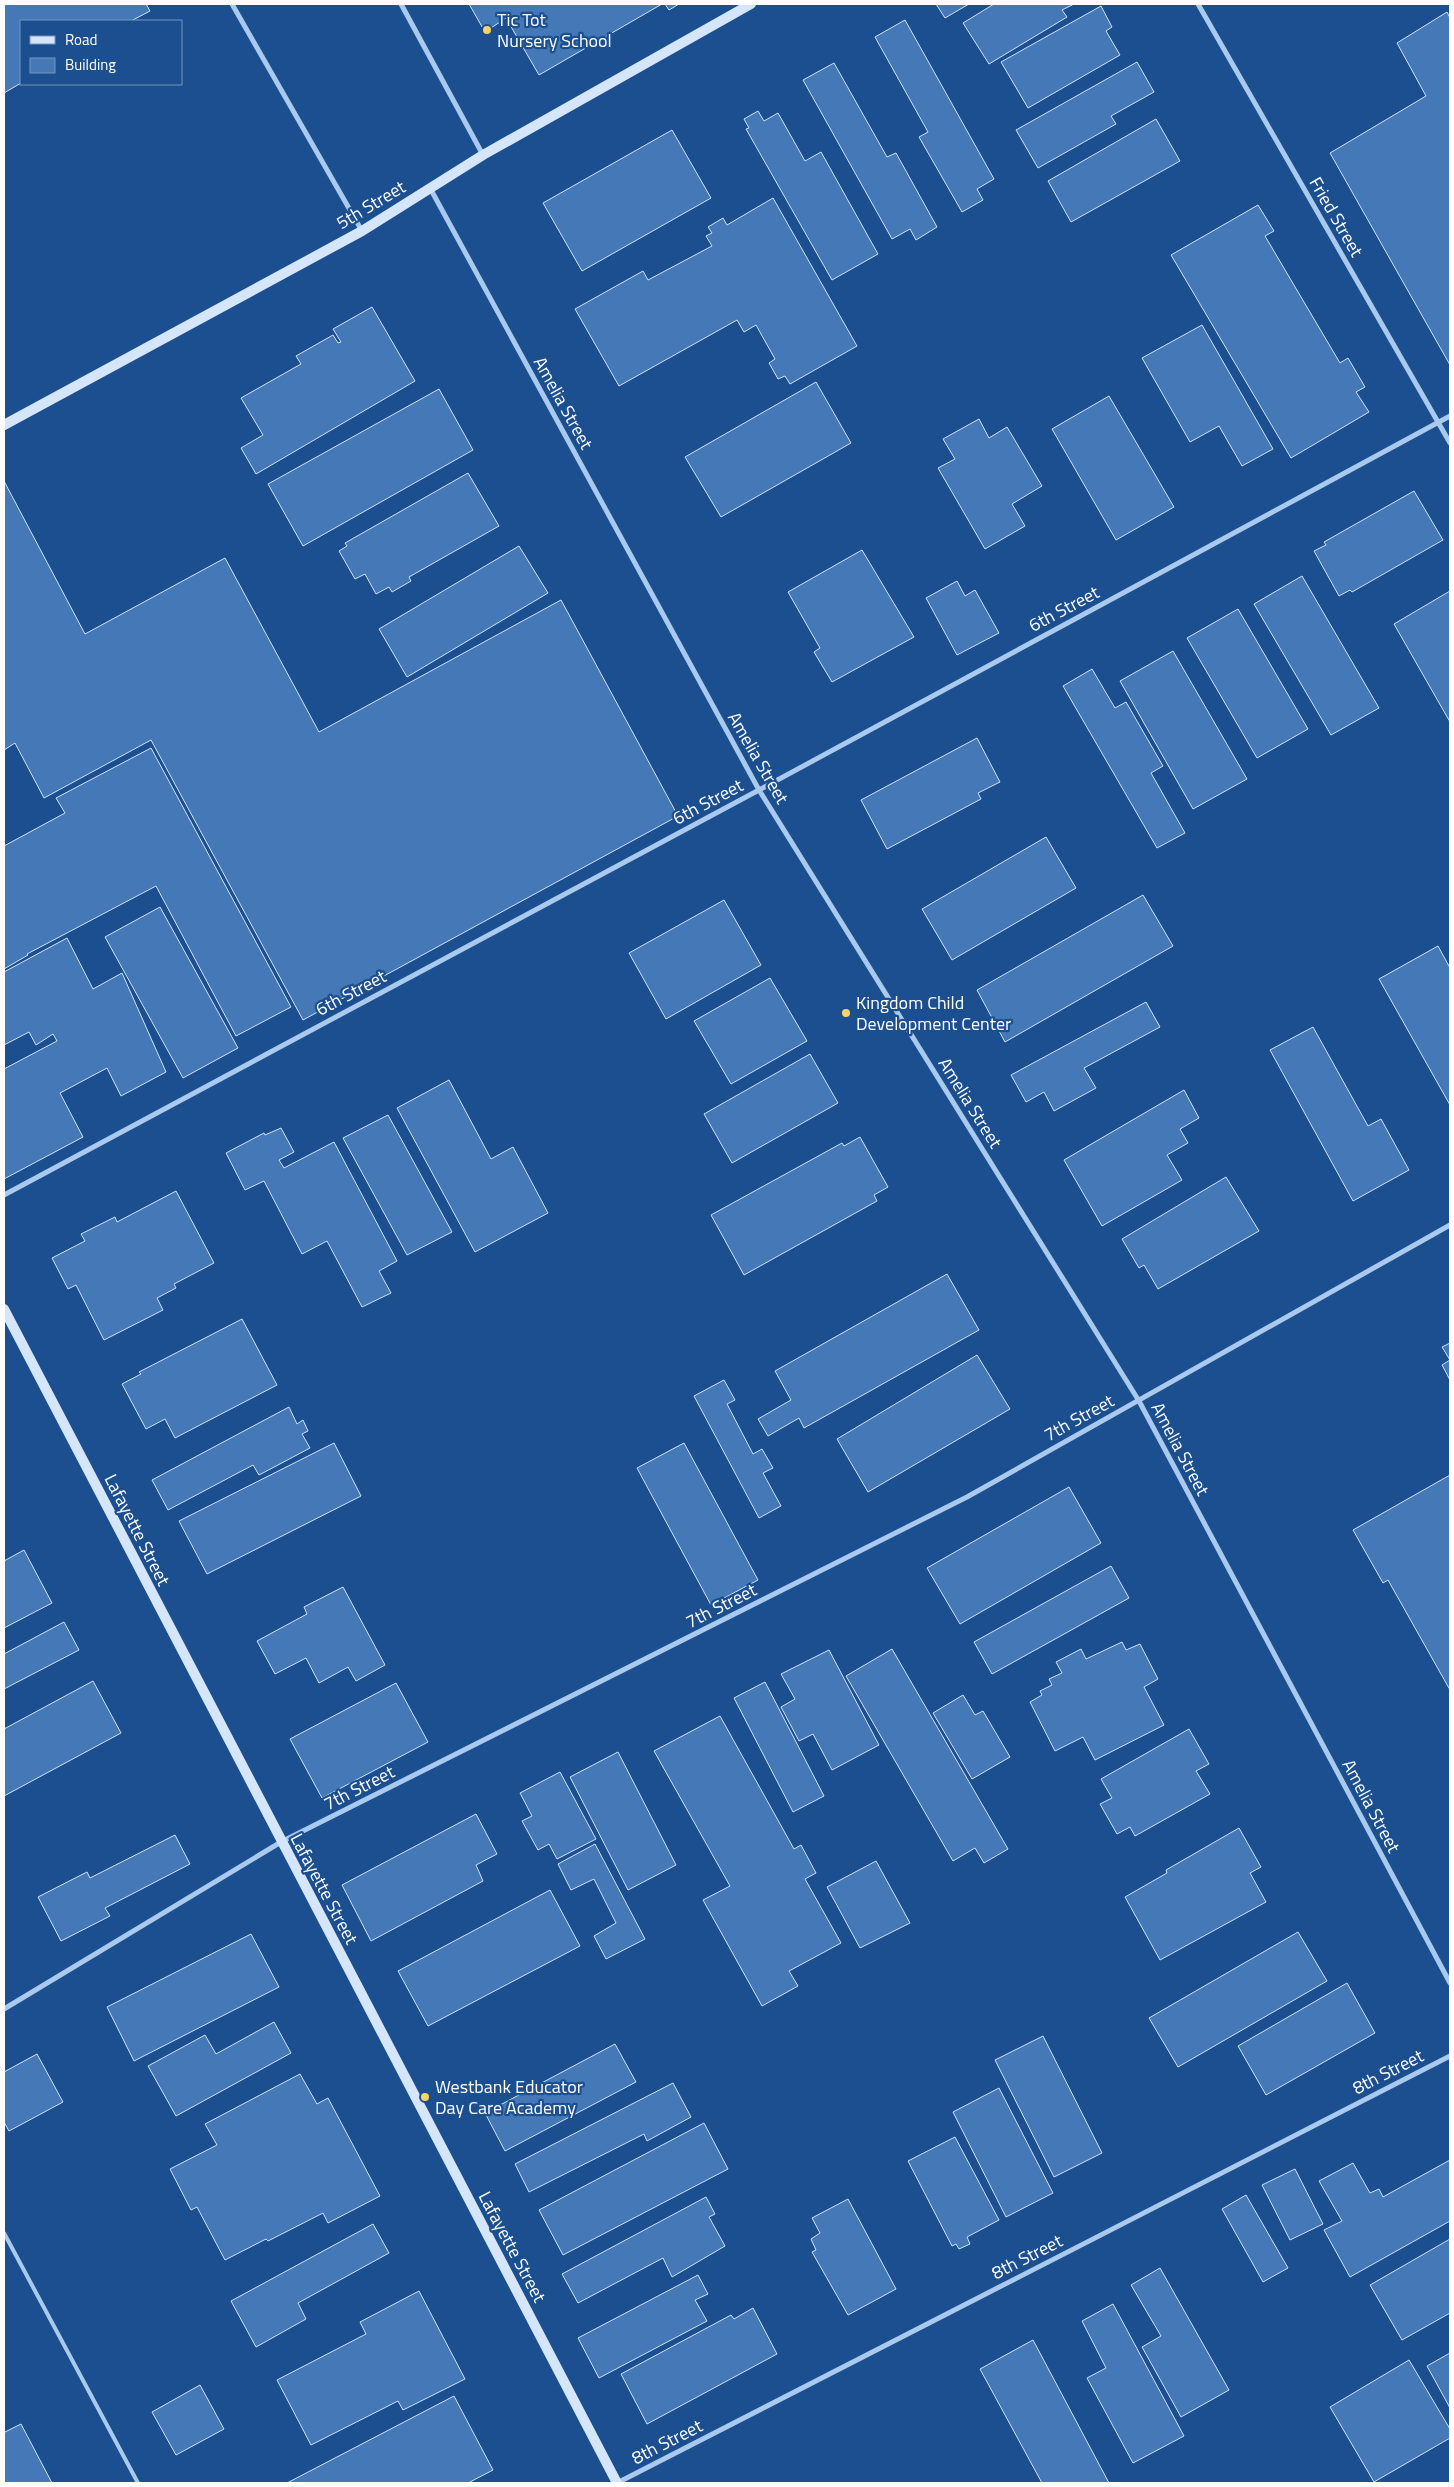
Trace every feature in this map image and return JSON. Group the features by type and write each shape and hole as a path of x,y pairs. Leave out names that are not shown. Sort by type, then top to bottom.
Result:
{"main road":[{"name":"5th Street","path":"4,426 362,231 483,155 751,4"},
{"name":"Lafayette Street","path":"4,1308 617,2483"}],"street":[{"path":"232,4 362,231"},
{"path":"401,4 483,155"},
{"name":"Fried Street","path":"1198,4 1450,443"},
{"name":"Amelia Street","path":"430,188 759,790 1139,1401 1450,1983"},
{"name":"6th Street","path":"4,1195 759,790 1450,416"},
{"name":"7th Street","path":"4,2009 281,1842 967,1497 1450,1225"},
{"name":"8th Street","path":"617,2483 1450,2056"}],"lane":[{"path":"4,2233 138,2483"}],"building":[{"path":"4,4 146,4 150,11 133,20 20,20 20,84 4,93"},
{"path":"469,4 662,4 539,75 506,18 485,32"},
{"path":"665,4 679,4 669,10"},
{"path":"936,4 969,4 945,18"},
{"path":"994,4 1074,4 1062,10 1067,17 989,64 963,23"},
{"path":"1101,6 1112,27 1106,31 1120,55 1028,108 1001,62"},
{"path":"1447,12 1450,18 1450,365 1330,153 1426,96 1397,43"},
{"path":"905,20 994,179 977,189 983,200 962,212 919,137 928,132 875,37"},
{"path":"1137,62 1154,92 1111,116 1116,124 1038,168 1016,130"},
{"path":"834,63 887,157 896,153 937,227 916,240 910,229 892,239 803,80"},
{"path":"758,111 764,121 778,113 805,161 821,152 878,254 832,280 746,129 749,128 744,119"},
{"path":"1156,119 1180,161 1071,222 1048,181"},
{"path":"672,130 711,198 582,271 543,203"},
{"path":"773,198 857,346 790,384 785,376 778,379 769,363 775,359 756,325 744,332 737,320 619,386 575,309 643,271 648,280 712,246 706,236 712,233 708,227 723,218 727,225"},
{"path":"1258,205 1274,231 1265,236 1340,363 1348,358 1365,387 1356,392 1369,412 1291,458 1171,255"},
{"path":"372,307 415,381 256,474 241,448 263,435 241,398 301,364 296,356 333,335 338,343 341,342 333,329"},
{"path":"1202,325 1273,449 1242,466 1219,426 1190,442 1142,358"},
{"path":"816,382 851,443 721,517 685,457"},
{"path":"439,389 473,450 303,546 268,484"},
{"path":"1109,396 1174,507 1116,540 1052,429"},
{"path":"979,419 989,438 1007,427 1042,486 1012,504 1025,526 985,549 938,468 955,459 943,439"},
{"path":"468,473 499,526 409,577 411,581 392,592 389,587 376,594 365,574 355,579 339,551 347,546 345,543"},
{"path":"4,481 85,634 225,558 319,732 561,600 678,816 303,1020 151,740 44,798 15,743 4,750"},
{"path":"1414,491 1443,540 1352,592 1350,590 1339,596 1314,551 1326,545 1324,542"},
{"path":"519,546 548,593 407,677 379,629"},
{"path":"862,550 914,637 832,682 814,652 820,648 788,592"},
{"path":"1302,576 1379,708 1331,735 1254,604"},
{"path":"957,581 965,596 975,590 999,633 957,655 926,598"},
{"path":"1450,591 1450,722 1394,624"},
{"path":"1238,609 1308,729 1257,758 1187,638"},
{"path":"1173,651 1247,779 1193,809 1120,681"},
{"path":"1092,669 1115,708 1126,702 1163,766 1151,773 1185,833 1157,848 1063,686"},
{"path":"977,738 1000,782 978,793 981,799 887,849 861,800"},
{"path":"151,748 291,1007 236,1036 156,886 27,954 4,969 4,846 65,813 56,798"},
{"path":"1046,837 1076,888 952,960 922,909"},
{"path":"1143,895 1173,946 1005,1042 977,990"},
{"path":"724,900 761,965 666,1019 629,953"},
{"path":"160,907 238,1048 183,1078 105,937"},
{"path":"67,938 93,989 122,973 166,1072 121,1096 107,1068 60,1093 83,1137 4,1179 4,1069 57,1041 53,1034 36,1045 29,1032 4,1045 4,972"},
{"path":"1438,946 1450,968 1450,1105 1379,979"},
{"path":"770,978 807,1041 731,1084 694,1021"},
{"path":"1146,1002 1160,1027 1084,1068 1096,1088 1054,1111 1044,1092 1026,1102 1011,1075"},
{"path":"1313,1027 1368,1126 1381,1119 1409,1170 1353,1201 1270,1050"},
{"path":"810,1054 838,1103 732,1163 704,1114"},
{"path":"449,1080 491,1159 513,1147 548,1213 475,1252 397,1108"},
{"path":"1184,1090 1199,1118 1180,1129 1188,1143 1167,1155 1182,1180 1102,1226 1064,1160"},
{"path":"388,1115 452,1232 407,1255 343,1138"},
{"path":"281,1128 294,1152 279,1160 284,1168 334,1142 397,1261 379,1271 391,1293 362,1307 327,1241 302,1254 264,1181 245,1190 226,1153 264,1133 265,1135"},
{"path":"860,1137 888,1187 874,1195 877,1201 744,1275 711,1215 842,1143 844,1146"},
{"path":"1226,1177 1259,1231 1158,1289 1144,1265 1139,1268 1122,1239"},
{"path":"176,1191 214,1263 174,1284 176,1288 157,1298 163,1310 104,1340 76,1285 68,1289 52,1258 85,1241 81,1234 115,1217 117,1222"},
{"path":"947,1274 979,1330 804,1428 799,1418 768,1436 758,1419 791,1400 775,1371"},
{"path":"242,1319 277,1385 175,1438 165,1419 146,1429 122,1384 141,1374 139,1372"},
{"path":"1450,1343 1450,1360 1442,1347"},
{"path":"977,1355 1010,1409 868,1492 837,1439"},
{"path":"1450,1360 1450,1380 1442,1365"},
{"path":"724,1380 735,1400 727,1404 753,1454 762,1449 773,1468 763,1473 781,1506 759,1518 694,1396"},
{"path":"289,1407 297,1424 303,1420 308,1431 302,1434 310,1448 259,1475 253,1465 168,1510 152,1480"},
{"path":"334,1443 361,1496 207,1574 179,1521"},
{"path":"684,1443 758,1580 711,1605 637,1468"},
{"path":"1450,1475 1450,1690 1388,1580 1383,1583 1353,1530"},
{"path":"1069,1487 1101,1543 960,1624 927,1568"},
{"path":"24,1550 52,1603 4,1628 4,1561"},
{"path":"1111,1566 1129,1598 992,1674 974,1642"},
{"path":"343,1587 385,1665 356,1681 348,1667 319,1683 306,1658 275,1674 257,1641 307,1614 304,1607"},
{"path":"64,1622 79,1650 4,1689 4,1654"},
{"path":"1122,1642 1126,1650 1140,1644 1158,1679 1144,1687 1164,1725 1095,1760 1083,1737 1055,1751 1030,1702 1042,1695 1040,1691 1052,1685 1049,1679 1062,1673 1056,1662 1081,1649 1086,1659"},
{"path":"892,1649 1008,1849 984,1863 975,1848 953,1861 846,1676"},
{"path":"829,1650 879,1745 832,1770 813,1734 799,1741 781,1707 795,1699 781,1674"},
{"path":"93,1681 121,1733 4,1796 4,1729"},
{"path":"765,1682 824,1796 793,1812 734,1698"},
{"path":"396,1683 428,1742 322,1798 290,1739"},
{"path":"963,1695 975,1715 983,1711 1010,1757 972,1779 933,1713"},
{"path":"720,1716 794,1849 801,1845 816,1873 805,1879 841,1943 789,1971 798,1986 762,2006 703,1900 730,1886 654,1751"},
{"path":"1189,1729 1209,1764 1196,1771 1210,1794 1135,1836 1130,1827 1117,1834 1100,1804 1112,1798 1101,1779"},
{"path":"618,1752 676,1865 628,1890 570,1777"},
{"path":"560,1772 596,1839 557,1859 549,1844 538,1850 522,1821 532,1816 520,1793"},
{"path":"476,1814 497,1854 476,1865 483,1881 371,1941 342,1885"},
{"path":"1239,1828 1261,1867 1250,1873 1266,1902 1160,1960 1125,1897 1167,1873 1166,1870"},
{"path":"175,1835 190,1864 105,1908 110,1916 61,1941 38,1897 87,1872 90,1878"},
{"path":"595,1844 645,1939 606,1959 594,1936 616,1923 594,1879 571,1890 558,1864"},
{"path":"876,1861 910,1923 860,1948 827,1887"},
{"path":"550,1890 580,1946 428,2026 398,1971"},
{"path":"1298,1932 1327,1981 1178,2067 1149,2018"},
{"path":"251,1934 279,1987 134,2061 107,2007"},
{"path":"1347,1983 1375,2033 1266,2095 1238,2046"},
{"path":"274,2022 291,2053 176,2116 148,2066 205,2035 216,2054"},
{"path":"1043,2036 1102,2153 1054,2177 995,2060"},
{"path":"615,2044 636,2082 505,2151 485,2113"},
{"path":"37,2054 63,2102 9,2131 4,2122 4,2072"},
{"path":"300,2074 317,2104 328,2098 380,2196 328,2223 323,2213 225,2260 197,2207 191,2210 170,2169 217,2145 205,2124"},
{"path":"673,2083 691,2117 647,2141 644,2134 529,2192 515,2164"},
{"path":"999,2088 1053,2193 1006,2217 953,2112"},
{"path":"704,2123 728,2169 563,2255 539,2210"},
{"path":"955,2137 999,2220 967,2237 970,2244 959,2249 956,2244 952,2246 908,2161"},
{"path":"1450,2160 1450,2221 1350,2277 1324,2230 1342,2221 1319,2181 1353,2163 1370,2193 1379,2189 1383,2197"},
{"path":"1295,2169 1323,2224 1290,2240 1262,2185"},
{"path":"1246,2195 1288,2268 1263,2282 1222,2209"},
{"path":"706,2197 715,2214 709,2217 725,2246 672,2277 663,2258 578,2303 562,2274"},
{"path":"848,2199 896,2289 848,2315 812,2252 816,2250 811,2239 820,2233 812,2218"},
{"path":"373,2224 389,2253 298,2303 306,2319 256,2347 231,2301"},
{"path":"1450,2239 1450,2313 1402,2340 1370,2285"},
{"path":"1160,2268 1229,2390 1181,2417 1142,2347 1161,2336 1131,2285"},
{"path":"698,2275 708,2294 695,2300 707,2321 599,2378 578,2338"},
{"path":"419,2291 465,2379 403,2410 398,2401 311,2445 277,2380 366,2334 360,2322"},
{"path":"1113,2304 1184,2436 1133,2463 1087,2378 1106,2368 1082,2321"},
{"path":"753,2308 777,2354 647,2424 621,2374 731,2315 734,2319"},
{"path":"1033,2340 1109,2483 1042,2483 980,2369"},
{"path":"1450,2353 1450,2408 1427,2366"},
{"path":"1409,2360 1450,2429 1450,2438 1374,2482 1330,2407"},
{"path":"200,2385 224,2429 176,2455 152,2412"},
{"path":"454,2396 493,2470 468,2483 287,2483"},
{"path":"21,2424 52,2483 4,2483 4,2430 5,2432"}],"place":[{"name":"Tic Tot Nursery School","path":"487,30"},
{"name":"Kingdom Child Development Center","path":"846,1013"},
{"name":"Westbank Educator Day Care Academy","path":"425,2097"}]}
